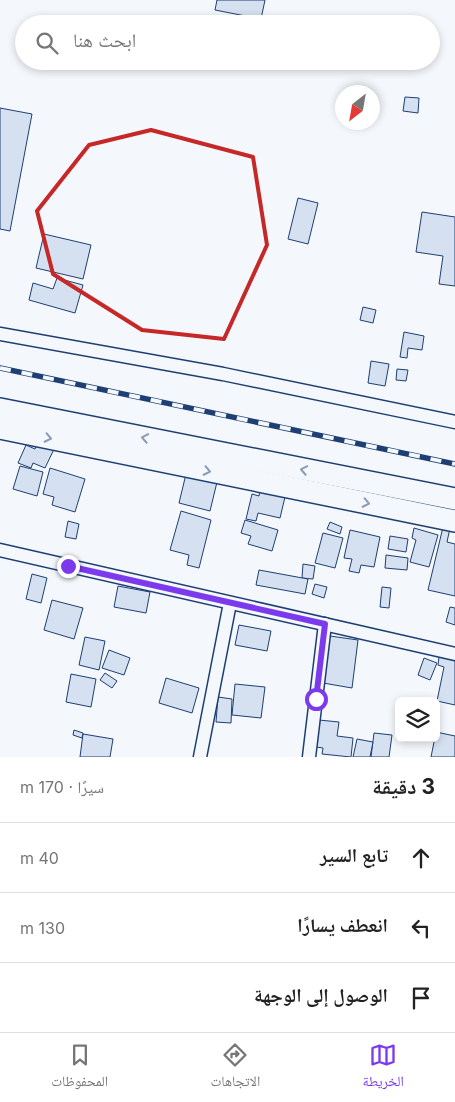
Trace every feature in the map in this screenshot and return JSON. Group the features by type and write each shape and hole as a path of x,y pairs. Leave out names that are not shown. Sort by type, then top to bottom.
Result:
{"highway":[{"path":"0,409 455,499"},
{"path":"0,428 455,522"}],"street":[{"path":"0,334 223,374 455,422"},
{"path":"0,550 455,654"},
{"path":"200,757 230,602"},
{"path":"310,757 325,624"}],"highlighted area":[{"path":"151,130 253,157 267,245 224,339 142,330 53,274 37,211 89,145"}],"building":[{"path":"217,0 265,0 262,15 241,15 215,10"},
{"path":"405,97 419,98 418,113 403,111"},
{"path":"0,108 32,114 10,231 0,229"},
{"path":"298,198 318,203 308,244 288,239"},
{"path":"422,212 455,217 455,286 439,284 443,256 416,252"},
{"path":"44,234 91,245 83,279 36,268"},
{"path":"57,278 83,285 75,313 29,300 33,283 53,289"},
{"path":"363,307 376,310 373,323 360,320"},
{"path":"404,332 424,336 422,350 408,348 407,358 400,357"},
{"path":"371,361 389,364 385,386 368,383"},
{"path":"397,369 408,370 406,381 396,380"},
{"path":"40,438 56,445 45,468 33,463 31,468 18,463 26,445 35,449"},
{"path":"20,466 43,472 37,496 13,489"},
{"path":"50,468 85,479 75,512 52,505 54,497 43,494"},
{"path":"186,474 217,482 210,511 179,503"},
{"path":"260,490 285,497 280,518 258,513 256,521 246,519 252,494 259,496"},
{"path":"181,511 211,520 199,568 187,565 189,555 170,550"},
{"path":"245,520 278,530 272,551 248,544 251,536 241,533"},
{"path":"68,521 79,524 76,539 65,537"},
{"path":"330,522 342,527 340,534 327,529"},
{"path":"443,527 450,528 447,542 455,544 455,596 428,590"},
{"path":"414,528 438,535 429,567 410,562 416,540 412,538"},
{"path":"350,530 380,537 374,567 361,565 359,573 349,571 352,559 344,558"},
{"path":"323,533 343,538 335,568 315,563"},
{"path":"390,536 408,539 406,552 388,549"},
{"path":"386,555 408,558 407,570 385,568"},
{"path":"303,564 315,566 313,579 302,578"},
{"path":"259,570 308,579 305,594 256,585"},
{"path":"32,574 47,578 41,603 26,599"},
{"path":"315,584 327,587 324,598 312,594"},
{"path":"118,586 150,592 146,613 114,607"},
{"path":"382,587 391,588 389,608 380,607"},
{"path":"52,600 83,608 74,639 44,630"},
{"path":"450,607 455,608 455,625 446,622"},
{"path":"239,625 271,631 267,651 235,645"},
{"path":"330,636 358,640 352,688 323,683"},
{"path":"85,637 105,641 99,670 79,665"},
{"path":"109,650 130,658 124,675 102,668"},
{"path":"439,657 455,660 455,705 440,702 440,697 438,697 444,667 438,665"},
{"path":"424,658 437,663 430,680 418,675"},
{"path":"105,673 117,681 112,688 100,680"},
{"path":"71,674 96,679 91,707 66,702"},
{"path":"166,678 199,688 192,713 159,703"},
{"path":"235,684 265,687 261,718 232,715"},
{"path":"218,697 232,699 231,723 216,722"},
{"path":"319,720 339,722 337,736 353,738 351,757 322,754 323,748 316,747"},
{"path":"74,730 83,733 82,738 73,735"},
{"path":"374,733 392,735 389,757 371,757"},
{"path":"440,733 455,736 455,757 431,757 434,742 440,742"},
{"path":"83,734 113,739 110,757 80,757"},
{"path":"357,739 373,742 370,757 353,757"}],"railway":[{"path":"0,368 455,464"}],"route":[{"path":"68,566 325,624 316,699"}]}
